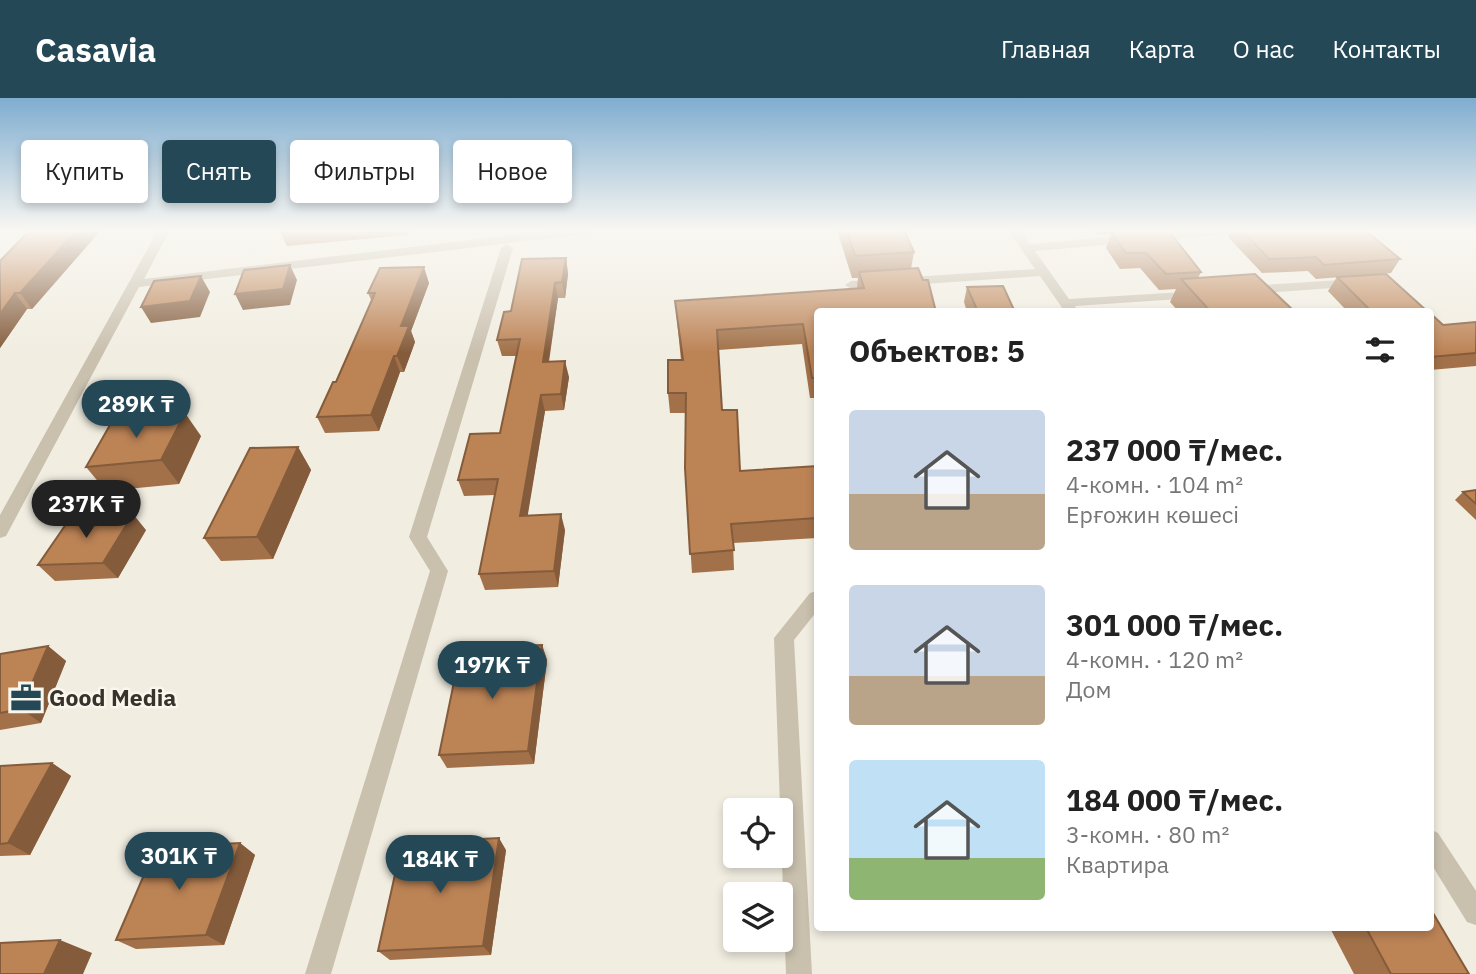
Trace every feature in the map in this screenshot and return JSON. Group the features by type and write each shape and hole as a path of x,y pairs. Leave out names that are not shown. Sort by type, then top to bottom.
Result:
{"street":[{"path":"0,531 140,271"},
{"path":"132,284 242,271"},
{"path":"318,974 439,571 418,537 500,271"},
{"path":"851,285 1044,272 1069,307 1366,282"},
{"path":"799,974 784,638 814,602"},
{"path":"1434,847 1476,913"}],"building":[{"path":"0,271 40,271 20,293 15,293 0,314"},
{"path":"244,271 288,271 283,289 235,294"},
{"path":"379,271 422,271 401,326 409,326 371,415 317,417 333,382 336,382 375,293 368,293"},
{"path":"519,271 564,271 562,282 555,283 543,362 565,361 561,394 541,395 520,516 561,514 554,571 479,574 498,479 458,480 470,434 500,433 520,339 497,340 504,312 511,311"},
{"path":"919,271 923,280 928,280 935,308 814,308 814,378 803,324 717,330 722,410 737,410 740,471 814,466 814,518 731,524 734,550 690,554 685,468 686,393 668,393 668,360 683,360 675,301 864,288 859,272"},
{"path":"1163,271 1201,272 1166,274"},
{"path":"1255,274 1291,308 1207,308 1181,279"},
{"path":"1386,274 1424,308 1368,308 1337,277"},
{"path":"201,276 190,301 141,307 154,281"},
{"path":"1003,286 1013,308 976,308 967,287"},
{"path":"1434,317 1443,325 1476,322 1476,353 1434,357"},
{"path":"185,413 161,460 86,467 114,418"},
{"path":"298,447 257,537 204,538 250,448"},
{"path":"1476,490 1476,504 1463,492"},
{"path":"133,514 103,563 38,565 71,517"},
{"path":"542,645 528,751 439,755 461,648"},
{"path":"48,646 21,709 0,713 0,654"},
{"path":"52,763 8,843 0,844 0,766"},
{"path":"499,838 483,946 378,951 402,843"},
{"path":"240,843 206,935 116,940 156,847"},
{"path":"1434,915 1469,974 1391,974 1368,931 1434,931"},
{"path":"60,940 44,974 0,974 0,943"}],"place":[{"name":"Good Media","path":"26,698"}]}
